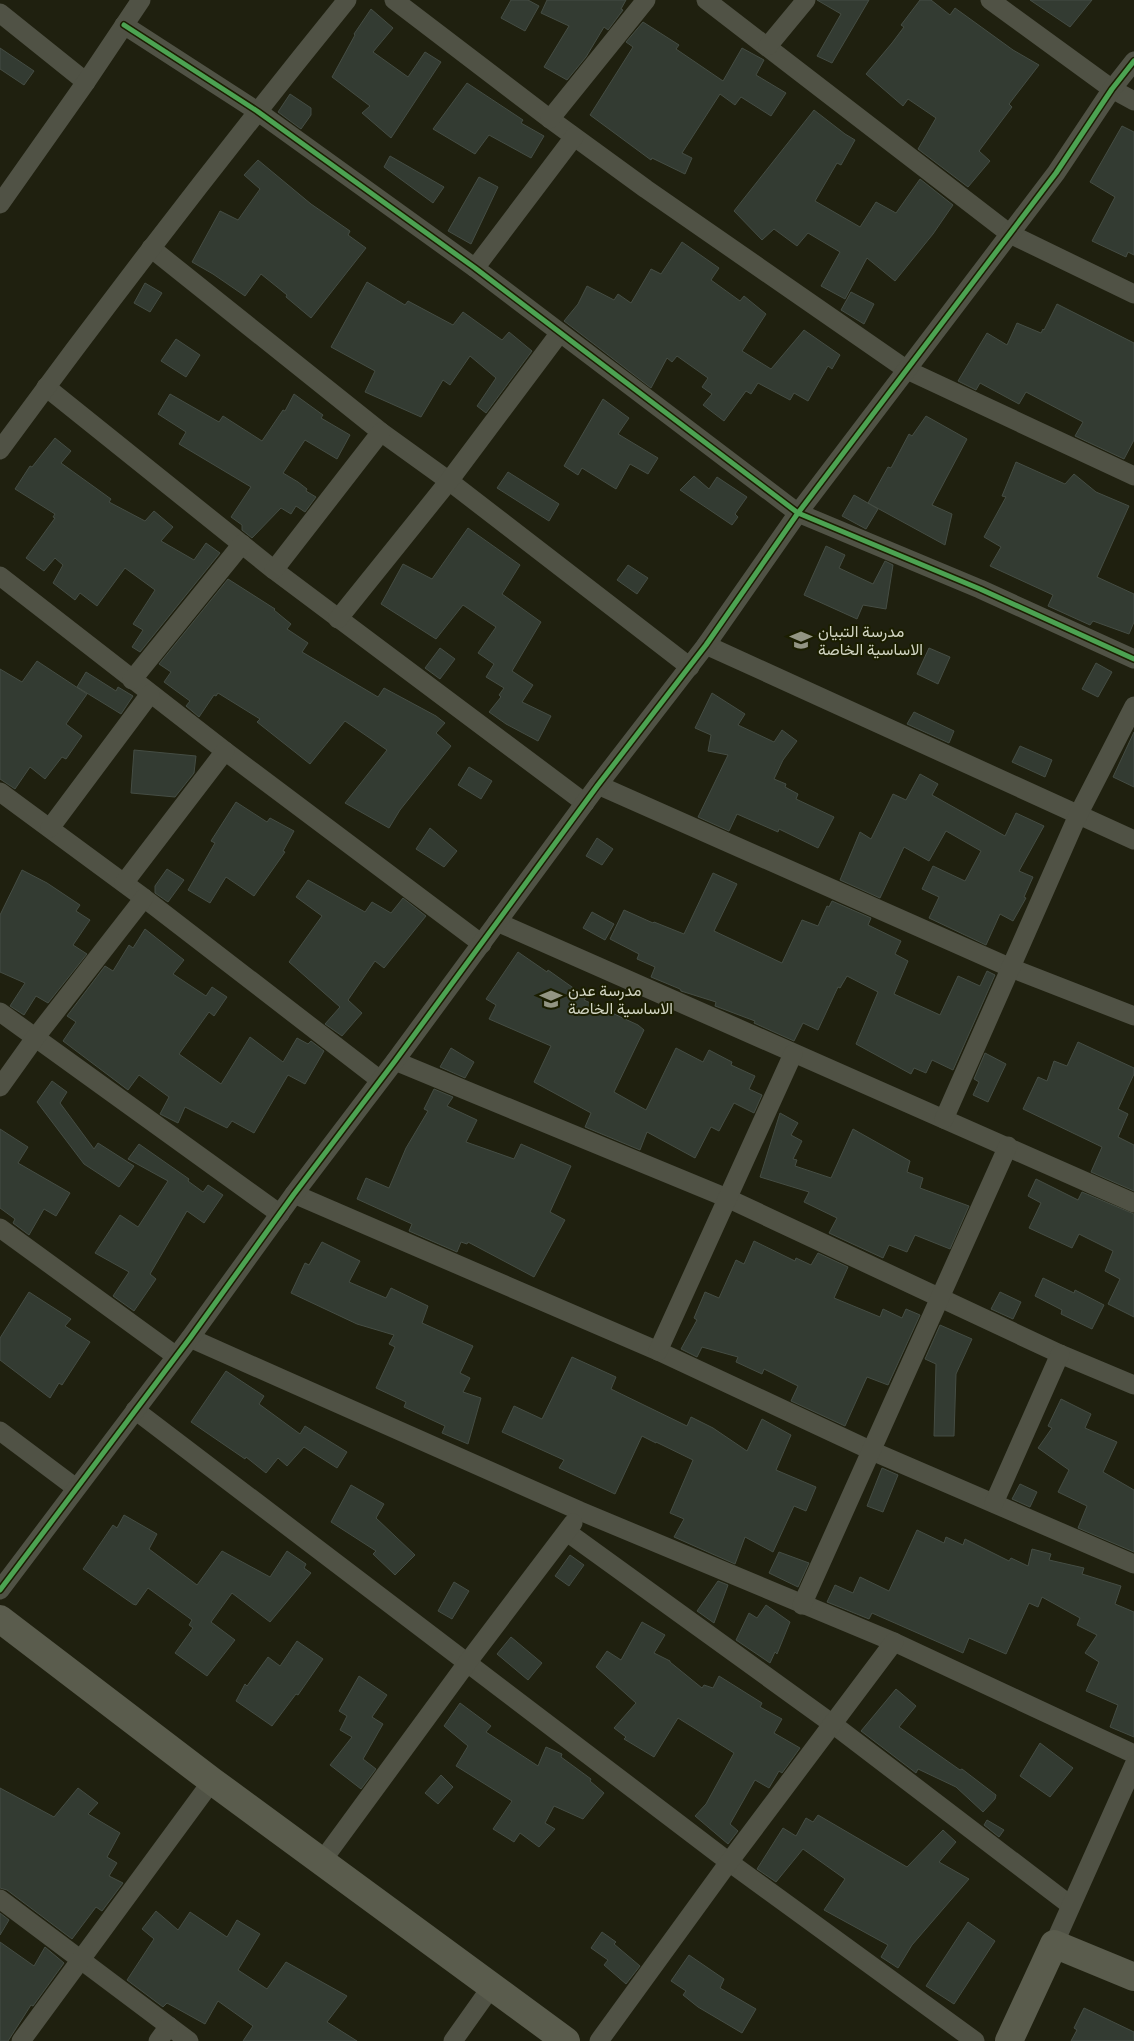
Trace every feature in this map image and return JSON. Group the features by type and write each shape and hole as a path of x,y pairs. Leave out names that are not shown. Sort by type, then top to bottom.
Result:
{"main road":[{"path":"0,1619 212,1781 566,2041"},
{"path":"1009,2041 1054,1944 1134,1977"}],"street":[{"path":"0,204 141,0"},
{"path":"0,450 150,248 347,0"},
{"path":"394,0 550,119 646,189 907,370 1134,476"},
{"path":"550,119 646,0"},
{"path":"706,0 1010,234 1134,294"},
{"path":"768,46 806,0"},
{"path":"990,0 1112,89 1134,100"},
{"path":"0,14 86,82"},
{"path":"124,25 257,111 475,268 559,334 798,513 980,589 1134,659"},
{"path":"0,1590 190,1338 294,1194 482,944 598,785 690,667 798,513 1056,173 1112,89 1134,61"},
{"path":"475,268 574,137"},
{"path":"150,248 381,432 449,481 690,667"},
{"path":"338,619 449,481 559,334"},
{"path":"46,387 274,570 585,803"},
{"path":"274,570 381,432"},
{"path":"132,680 242,544"},
{"path":"0,576 150,694 482,944"},
{"path":"706,645 1134,840"},
{"path":"50,828 150,694"},
{"path":"944,1119 1078,815 1134,706"},
{"path":"124,883 225,751"},
{"path":"598,785 1011,968 1133,1012"},
{"path":"0,792 144,898 380,1080"},
{"path":"0,1086 144,898"},
{"path":"497,922 1134,1203"},
{"path":"0,1012 280,1214"},
{"path":"658,1351 793,1054"},
{"path":"395,1061 727,1198 940,1296 1060,1354 1134,1385"},
{"path":"802,1605 1008,1146"},
{"path":"294,1194 658,1351 872,1451 1134,1564"},
{"path":"0,1228 176,1356"},
{"path":"190,1338 580,1511 894,1642 1134,1754"},
{"path":"994,1503 1060,1354"},
{"path":"135,1410 729,1862 975,2041"},
{"path":"0,1431 76,1488"},
{"path":"322,1861 467,1663 567,1532 580,1511"},
{"path":"567,1532 834,1725 1070,1905"},
{"path":"599,2041 729,1862 834,1725 894,1642"},
{"path":"1054,1944 1134,1765"},
{"path":"21,2041 212,1781"},
{"path":"0,1898 81,1961 164,2034 189,2041"},
{"path":"453,2041 492,1986"}],"building":[{"path":"511,0 528,0 539,6 525,31 501,18"},
{"path":"547,0 626,0 621,9 623,10 608,30 604,27 586,57 567,80 544,67 569,26 541,13"},
{"path":"817,0 869,0 832,63 817,56 841,14"},
{"path":"920,0 931,0 950,15 955,8 1013,50 1039,65 1009,104 1012,107 979,151 990,161 968,187 918,149 936,118 908,99 903,106 866,74 904,27 901,25"},
{"path":"1030,0 1092,0 1070,27"},
{"path":"371,9 393,28 373,52 408,77 425,52 441,62 391,138 362,113 370,106 332,77 354,34"},
{"path":"643,22 679,45 676,49 723,81 742,48 764,60 756,75 786,93 771,116 741,97 735,105 720,94 682,153 692,158 685,174 652,158 651,160 590,115 633,47 626,42"},
{"path":"0,48 34,71 24,85 0,69"},
{"path":"467,83 523,120 521,123 544,136 531,158 489,135 475,154 433,129"},
{"path":"290,94 311,108 311,115 301,129 278,112"},
{"path":"814,110 855,140 841,165 837,163 815,201 860,227 876,202 896,213 920,179 953,205 933,234 895,281 867,258 845,299 821,286 840,252 808,233 797,246 774,229 762,240 734,211"},
{"path":"1122,126 1134,132 1134,255 1128,252 1126,257 1092,241 1115,197 1090,182"},
{"path":"390,156 444,187 433,203 384,167"},
{"path":"258,160 311,204 350,231 348,235 366,248 311,318 261,274 245,296 192,262 220,211 238,220 260,189 244,175"},
{"path":"479,177 498,187 471,244 448,231"},
{"path":"682,242 719,268 711,280 740,301 744,296 766,314 742,351 771,369 804,330 840,355 832,369 828,366 808,401 794,393 790,400 758,383 751,394 746,391 724,421 703,405 712,394 702,387 708,378 677,356 672,362 667,358 651,388 564,321 578,304 587,286 614,300 618,294 631,303 651,269 661,274"},
{"path":"367,282 405,305 408,301 453,325 463,312 502,340 509,332 532,351 486,413 477,406 496,378 470,356 450,385 443,380 421,417 365,392 375,371 331,347"},
{"path":"145,283 162,293 150,312 134,303"},
{"path":"851,292 874,304 864,324 841,310"},
{"path":"1057,304 1134,343 1134,440 1124,459 1075,436 1083,422 1026,392 1019,404 980,383 976,390 958,381 987,333 1007,345 1017,323 1041,333"},
{"path":"176,339 200,355 186,377 161,361"},
{"path":"170,394 219,422 223,416 262,441 283,410 285,411 294,394 323,415 321,418 350,435 337,459 305,440 283,473 298,482 307,489 306,491 316,497 305,512 296,506 291,514 281,508 252,538 242,530 242,525 231,517 251,487 179,444 186,432 158,414"},
{"path":"603,399 629,418 618,434 658,458 648,474 630,464 616,489 582,468 578,475 564,466"},
{"path":"926,416 967,439 932,505 952,514 945,545 868,503 888,467 891,468 909,434 912,436"},
{"path":"55,438 71,451 61,463 111,499 109,502 145,521 154,511 173,527 161,541 194,560 206,543 220,553 140,652 132,647 143,630 133,624 155,590 125,568 97,606 80,593 75,600 53,583 63,565 55,558 44,571 26,558 55,518 53,517 55,514 15,489 30,466 32,467"},
{"path":"1016,462 1065,484 1074,474 1096,492 1129,506 1097,577 1134,594 1134,622 1129,634 1093,621 1090,625 1048,606 1053,595 990,566 1001,547 984,537 1006,497 1002,496"},
{"path":"508,472 559,504 549,521 497,488"},
{"path":"694,476 709,489 717,477 747,497 735,514 738,517 732,525 680,490"},
{"path":"854,495 878,509 866,529 842,516"},
{"path":"468,528 520,565 502,594 541,622 512,671 533,685 522,702 551,716 538,741 506,724 489,712 501,697 499,695 504,688 486,677 494,664 478,653 496,627 463,605 436,639 381,604 403,564 432,579"},
{"path":"826,546 845,555 839,568 873,584 885,561 893,565 886,609 863,605 857,619 804,595"},
{"path":"628,565 648,578 637,594 617,580"},
{"path":"228,579 275,609 291,624 287,629 308,643 302,652 378,697 384,688 436,716 445,723 436,733 451,746 400,810 389,828 345,803 387,750 345,721 310,764 257,722 260,719 218,693 216,696 214,695 199,717 186,706 190,701 164,682 171,672 159,664"},
{"path":"440,648 455,659 440,679 425,668"},
{"path":"929,648 950,657 938,684 917,674"},
{"path":"37,661 87,694 66,724 82,736 66,759 62,757 45,779 30,767 15,789 0,779 0,669 22,682"},
{"path":"1096,663 1112,672 1098,697 1082,689"},
{"path":"86,672 116,691 118,687 133,696 121,714 77,687"},
{"path":"712,693 745,714 738,725 774,742 782,730 797,741 783,760 774,779 786,784 785,787 798,794 796,799 834,817 818,848 779,829 778,832 737,814 729,831 698,817 728,755 708,751 711,735 695,728"},
{"path":"914,712 954,731 949,743 907,724"},
{"path":"1134,732 1134,787 1113,777"},
{"path":"1020,746 1052,760 1045,777 1012,762"},
{"path":"134,750 196,756 194,773 175,797 131,793"},
{"path":"469,767 492,781 481,799 458,785"},
{"path":"920,774 938,784 932,795 1005,836 1016,813 1044,826 1019,871 1033,877 1024,897 1026,898 1013,921 1000,914 986,945 929,918 939,897 922,889 933,866 965,881 981,851 946,831 929,861 904,847 880,898 840,880 860,832 871,839 893,794 906,800"},
{"path":"236,802 267,822 270,818 294,831 283,851 285,852 254,896 226,877 210,903 188,890 215,843 211,841"},
{"path":"430,828 457,851 444,867 416,849"},
{"path":"597,838 613,849 602,865 586,856"},
{"path":"167,869 184,880 168,902 155,893 155,886"},
{"path":"22,870 47,883 80,905 76,911 90,920 73,945 87,954 48,1003 36,996 24,1015 10,1006 25,983 0,972 0,915"},
{"path":"713,873 737,884 714,931 782,963 802,920 818,926 827,906 829,907 832,901 871,918 868,925 901,941 895,954 908,961 894,994 940,1015 958,976 980,986 987,971 995,975 953,1070 932,1060 926,1073 914,1068 911,1074 856,1044 878,992 847,976 840,988 838,987 818,1030 803,1023 794,1041 754,1023 755,1021 715,1006 716,1002 681,991 651,977 655,967 637,959 639,954 610,939 624,910 684,934"},
{"path":"308,880 365,912 372,902 391,913 403,898 426,916 384,968 375,961 348,1000 362,1013 342,1036 325,1024 340,1007 289,962 322,916 296,897"},
{"path":"592,912 614,924 605,940 583,928"},
{"path":"145,929 184,960 173,974 206,996 212,987 227,997 214,1016 209,1012 179,1054 221,1084 250,1037 283,1062 297,1038 308,1044 311,1041 324,1051 305,1084 288,1075 254,1133 232,1121 227,1128 185,1107 178,1123 160,1114 169,1097 139,1075 128,1090 63,1041 76,1022 67,1016 105,966 113,971 129,945 133,948"},
{"path":"518,952 547,972 548,970 586,997 584,1000 638,1025 644,1030 614,1092 646,1110 676,1048 703,1062 709,1050 732,1062 731,1065 755,1076 749,1089 762,1095 754,1113 734,1103 719,1131 711,1127 695,1158 647,1132 640,1150 585,1127 591,1113 534,1082 551,1046 489,1019 496,1005 486,999"},
{"path":"1078,1042 1134,1068 1134,1074 1118,1109 1128,1114 1118,1137 1134,1145 1134,1191 1091,1172 1102,1147 1023,1109 1038,1077 1047,1081 1054,1061 1067,1066"},
{"path":"451,1048 474,1062 465,1078 440,1067"},
{"path":"985,1053 1006,1064 988,1102 973,1095 979,1082 974,1079"},
{"path":"52,1081 67,1092 60,1103 94,1149 98,1143 134,1166 119,1187 84,1164 37,1102"},
{"path":"434,1089 453,1097 447,1106 477,1120 466,1142 514,1159 521,1144 571,1166 550,1212 565,1220 534,1277 468,1242 467,1244 461,1242 457,1252 409,1231 412,1224 357,1199 366,1178 389,1188 406,1148 428,1111 424,1109"},
{"path":"780,1113 798,1123 791,1135 802,1141 793,1159 797,1160 795,1166 831,1178 853,1129 910,1161 907,1172 923,1178 920,1188 969,1206 950,1249 915,1235 907,1252 889,1245 883,1258 829,1233 837,1218 804,1202 809,1192 760,1177"},
{"path":"0,1129 28,1147 18,1163 70,1193 56,1216 44,1209 29,1235 13,1223 15,1219 0,1208"},
{"path":"139,1144 189,1179 188,1181 203,1192 208,1185 223,1195 204,1223 187,1211 150,1274 156,1279 134,1311 113,1296 129,1272 95,1253 120,1215 138,1227 168,1181 128,1159"},
{"path":"1036,1179 1078,1200 1082,1192 1134,1214 1134,1317 1108,1304 1120,1279 1105,1271 1113,1251 1079,1234 1072,1248 1029,1228 1041,1203 1028,1196"},
{"path":"754,1241 795,1261 796,1258 811,1265 818,1253 848,1267 834,1298 880,1317 883,1309 902,1318 906,1309 920,1315 888,1385 867,1377 845,1426 791,1401 798,1386 764,1369 762,1374 736,1362 738,1357 702,1347 697,1357 681,1349 697,1320 694,1318 705,1292 719,1298 736,1260 744,1264"},
{"path":"322,1242 360,1261 349,1282 386,1298 391,1288 428,1306 422,1323 473,1346 460,1373 470,1378 463,1392 481,1398 468,1444 442,1433 445,1426 404,1407 406,1402 376,1388 395,1347 389,1344 394,1335 357,1324 291,1293 305,1263 309,1265"},
{"path":"1043,1278 1074,1293 1075,1290 1104,1305 1092,1329 1061,1314 1062,1310 1035,1296"},
{"path":"29,1292 71,1319 65,1326 90,1342 62,1385 59,1383 50,1398 0,1360 0,1338"},
{"path":"1000,1292 1021,1302 1013,1319 991,1309"},
{"path":"940,1325 972,1339 956,1374 954,1436 934,1436 936,1364 925,1359"},
{"path":"572,1357 616,1377 611,1389 687,1426 691,1417 713,1428 747,1451 762,1419 791,1435 776,1470 816,1487 806,1511 794,1506 773,1552 745,1537 735,1564 674,1537 684,1519 670,1513 693,1460 642,1436 615,1494 559,1468 564,1460 502,1432 514,1406 542,1419"},
{"path":"226,1371 264,1396 259,1404 300,1434 305,1426 347,1452 337,1468 304,1447 287,1466 278,1458 266,1473 246,1457 245,1459 191,1422"},
{"path":"1061,1399 1091,1414 1085,1428 1117,1442 1103,1472 1134,1490 1134,1552 1078,1528 1087,1506 1058,1492 1069,1470 1038,1448 1052,1428 1048,1426"},
{"path":"882,1468 898,1475 883,1512 867,1506"},
{"path":"1020,1484 1037,1492 1030,1507 1012,1499"},
{"path":"351,1485 384,1504 376,1518 415,1555 395,1575 373,1554 376,1551 331,1522"},
{"path":"124,1515 157,1534 149,1549 197,1585 222,1551 270,1577 287,1551 306,1564 304,1568 311,1573 270,1622 232,1593 211,1622 235,1640 207,1676 175,1653 193,1628 189,1625 192,1620 148,1588 136,1605 133,1604 83,1569 113,1525 117,1528"},
{"path":"917,1530 944,1543 946,1537 963,1545 965,1539 1009,1561 1011,1558 1028,1566 1032,1549 1051,1554 1049,1560 1084,1568 1082,1574 1121,1586 1115,1604 1134,1612 1134,1737 1110,1727 1118,1705 1086,1691 1099,1662 1085,1653 1097,1635 1077,1625 1080,1618 1042,1597 1038,1607 1029,1603 1006,1654 969,1638 963,1653 872,1613 869,1619 827,1602 835,1585 853,1593 860,1577 889,1591"},
{"path":"779,1552 809,1563 798,1587 769,1573"},
{"path":"570,1555 584,1565 569,1586 555,1576"},
{"path":"718,1581 728,1585 714,1623 697,1611"},
{"path":"454,1582 469,1591 452,1619 438,1611"},
{"path":"766,1605 790,1622 777,1654 775,1652 770,1663 736,1640 749,1613 757,1618"},
{"path":"642,1622 665,1635 654,1653 670,1661 702,1688 704,1685 713,1688 719,1676 762,1703 760,1707 782,1719 774,1733 800,1748 782,1773 779,1771 769,1788 755,1780 730,1824 738,1831 728,1844 695,1816 706,1804 734,1753 678,1718 654,1757 624,1739 626,1737 614,1728 636,1703 596,1667 607,1651 621,1660"},
{"path":"511,1637 542,1663 528,1680 497,1654"},
{"path":"297,1641 323,1659 298,1695 296,1694 272,1726 236,1701 245,1684 247,1686 268,1657 280,1666"},
{"path":"359,1676 387,1695 372,1717 383,1724 363,1759 376,1769 361,1789 330,1765 352,1737 340,1730 347,1716 339,1711"},
{"path":"896,1689 916,1706 899,1727 960,1770 962,1769 996,1795 995,1799 983,1812 956,1787 918,1769 916,1773 861,1731"},
{"path":"460,1703 491,1726 486,1732 538,1766 546,1747 562,1754 561,1757 591,1779 590,1781 604,1793 583,1819 554,1806 545,1823 555,1829 539,1847 520,1833 514,1842 493,1829 512,1801 456,1766 468,1746 444,1726"},
{"path":"1040,1743 1073,1768 1050,1797 1020,1776"},
{"path":"441,1775 453,1787 438,1804 425,1793"},
{"path":"0,1788 54,1817 78,1788 98,1803 88,1814 120,1833 107,1857 117,1863 109,1876 123,1883 102,1911 96,1907 72,1939 7,1890 0,1888"},
{"path":"818,1815 907,1867 943,1830 956,1842 939,1862 969,1879 912,1945 898,1968 881,1957 888,1945 824,1910 845,1879 803,1849 776,1882 757,1869 783,1828 796,1836 806,1818 813,1822"},
{"path":"987,1820 1004,1830 999,1837 984,1825"},
{"path":"156,1911 178,1930 190,1912 227,1937 237,1920 260,1934 238,1970 267,1989 286,1962 347,1996 327,2022 357,2041 243,2041 253,2026 218,2001 205,2024 167,2003 163,2007 127,1980 154,1939 142,1929"},
{"path":"0,1913 9,1920 0,1935"},
{"path":"968,1922 995,1941 954,2004 926,1986"},
{"path":"602,1932 616,1942 614,1944 640,1966 626,1984 604,1965 608,1960 591,1948"},
{"path":"0,1942 34,1966 45,1947 64,1963 33,2006 31,2005 8,2041 0,2041"},
{"path":"689,1955 724,1979 720,1988 756,2009 742,2033 698,2007 683,1995 686,1991 671,1981"},
{"path":"1084,2008 1134,2032 1134,2041 1071,2041 1077,2030 1074,2028"}],"cycle path":[{"path":"124,25 257,111 475,268 798,513 980,589 1134,659"},
{"path":"0,1590 190,1338 294,1194 395,1061 598,785 706,645 798,513 1056,173 1112,89 1134,61"}],"place":[{"name":"مدرسة التبيان الاساسية الخاصة","path":"801,640"},
{"name":"مدرسة عدن الاساسية الخاصة","path":"551,999"}]}
